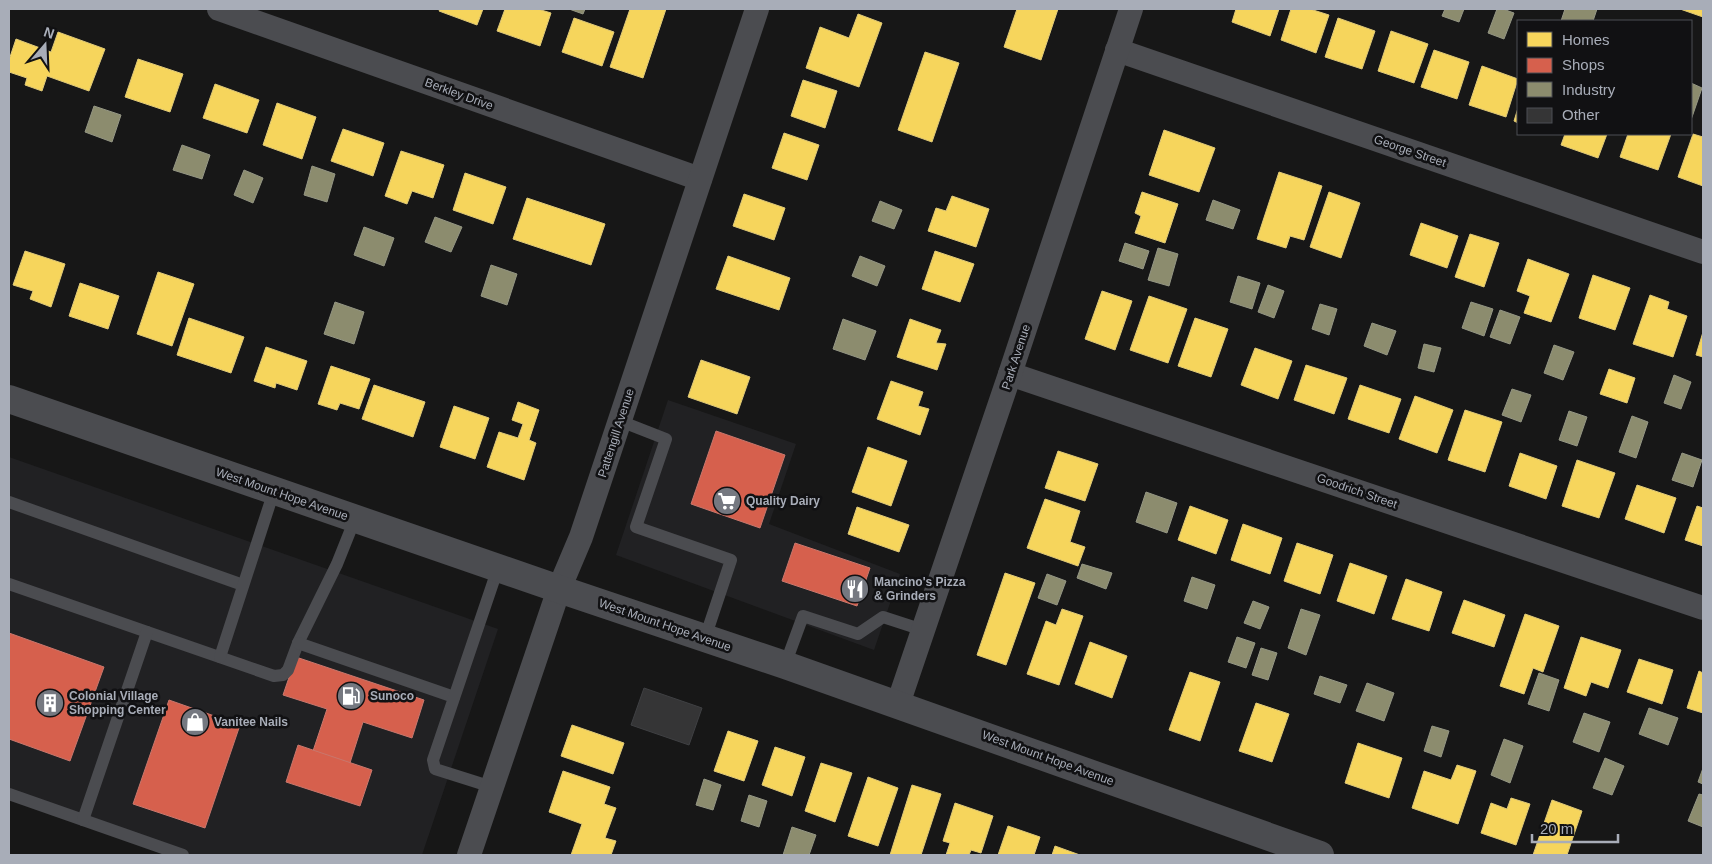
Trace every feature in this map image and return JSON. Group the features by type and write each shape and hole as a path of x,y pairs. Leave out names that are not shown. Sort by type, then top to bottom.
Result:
{"street":[{"name":"Berkley Drive","path":"219,9 700,179"},
{"name":"Pattengill Avenue","path":"469,855 559,589 577,547 620,421 757,9"},
{"name":"Park Avenue","path":"898,704 1131,9"},
{"name":"George Street","path":"1118,50 1703,252"},
{"name":"Goodrich Street","path":"1010,374 1703,608"},
{"name":"West Mount Hope Avenue","path":"9,399 898,704 1320,855"}],"lane":[{"path":"620,421 666,440 636,527 731,560 705,638"},
{"path":"220,657 274,491"},
{"path":"9,502 243,585"},
{"path":"9,584 274,676 283,675 288,670 298,643 337,564 355,519"},
{"path":"492,787 435,769 433,760 498,568"},
{"path":"785,665 803,616 858,634 883,617 923,630"},
{"path":"83,820 147,632"},
{"path":"298,643 454,697"},
{"path":"9,794 183,855"}],"shaded area":[{"path":"668,400 796,444 769,524 900,574 874,650 616,555"},
{"path":"9,457 498,629 422,855 177,855 9,795"}],"building: Homes":[{"path":"440,9 483,9 477,25 439,11"},
{"path":"505,9 538,9 551,13 540,46 497,31"},
{"path":"630,9 666,9 643,78 610,67"},
{"path":"1017,9 1058,9 1041,60 1004,47"},
{"path":"1236,9 1279,9 1270,36 1232,22"},
{"path":"1291,9 1310,9 1329,15 1316,53 1281,40"},
{"path":"1680,9 1703,9 1703,17"},
{"path":"858,14 882,23 859,87 806,68 820,27 849,38"},
{"path":"574,18 614,32 602,66 562,52"},
{"path":"1338,18 1375,31 1362,69 1325,57"},
{"path":"1391,31 1428,44 1414,83 1378,71"},
{"path":"58,32 105,49 89,91 47,76 42,91 25,85 27,78 9,72 9,60 16,39 51,52"},
{"path":"1434,50 1469,62 1457,99 1421,87"},
{"path":"925,52 959,63 932,142 898,130"},
{"path":"138,59 183,74 170,112 125,97"},
{"path":"1482,66 1517,79 1506,117 1469,105"},
{"path":"803,80 837,91 825,128 791,116"},
{"path":"215,84 259,100 247,133 203,118"},
{"path":"277,103 316,117 302,159 263,145"},
{"path":"1517,111 1517,122 1514,121"},
{"path":"343,129 384,143 373,176 331,161"},
{"path":"1164,130 1215,148 1199,192 1149,175"},
{"path":"784,133 819,145 807,180 772,168"},
{"path":"1693,134 1703,137 1703,186 1678,177"},
{"path":"1565,135 1607,135 1598,158 1561,145"},
{"path":"1628,135 1671,135 1658,170 1620,157"},
{"path":"401,151 444,165 433,198 412,191 407,204 385,196"},
{"path":"1279,172 1322,186 1304,240 1290,236 1286,248 1257,239"},
{"path":"465,173 506,187 493,224 453,210"},
{"path":"1142,192 1178,204 1165,243 1135,233 1141,216 1135,213"},
{"path":"1329,192 1360,203 1341,258 1310,247"},
{"path":"744,194 785,208 774,240 733,226"},
{"path":"952,196 989,209 976,247 928,231 936,208 946,211"},
{"path":"527,198 605,224 591,265 513,239"},
{"path":"1421,223 1458,236 1447,268 1410,255"},
{"path":"1470,234 1499,243 1484,287 1455,277"},
{"path":"25,251 65,264 51,307 30,299 33,291 13,285"},
{"path":"935,251 974,264 960,302 922,289"},
{"path":"728,256 790,278 779,310 716,289"},
{"path":"1528,259 1569,274 1551,322 1524,313 1530,296 1517,291"},
{"path":"158,272 194,284 172,346 137,334"},
{"path":"1593,275 1630,288 1615,330 1579,318"},
{"path":"80,283 119,296 108,329 69,316"},
{"path":"1102,291 1132,301 1115,350 1085,339"},
{"path":"1650,295 1669,302 1667,309 1687,316 1673,357 1633,344"},
{"path":"1149,296 1187,309 1168,363 1130,350"},
{"path":"189,318 244,337 231,373 177,355"},
{"path":"1195,318 1228,329 1211,377 1178,366"},
{"path":"910,319 941,330 936,343 946,344 937,370 897,357"},
{"path":"1703,332 1703,357 1696,355"},
{"path":"266,347 307,361 297,390 276,383 275,388 254,381"},
{"path":"1255,348 1292,361 1278,399 1241,385"},
{"path":"701,360 750,377 737,414 688,397"},
{"path":"1306,365 1347,378 1334,414 1294,400"},
{"path":"331,366 370,379 359,409 340,403 337,410 318,404"},
{"path":"1609,369 1635,378 1627,403 1600,394"},
{"path":"891,381 923,392 918,406 929,409 920,435 877,419"},
{"path":"374,385 425,402 413,437 362,419"},
{"path":"1360,385 1401,399 1389,433 1348,419"},
{"path":"1415,396 1453,410 1437,453 1399,439"},
{"path":"518,402 539,410 529,440 536,443 524,480 487,467 499,432 518,438 523,424 512,420"},
{"path":"454,406 489,418 475,459 440,447"},
{"path":"1465,410 1502,422 1485,472 1448,460"},
{"path":"868,447 907,461 891,506 852,492"},
{"path":"1058,451 1098,464 1085,501 1045,488"},
{"path":"1520,453 1557,466 1546,499 1509,486"},
{"path":"1577,460 1615,473 1599,518 1562,506"},
{"path":"1637,485 1676,498 1664,533 1625,519"},
{"path":"1045,499 1080,511 1070,542 1085,547 1078,566 1027,548"},
{"path":"1190,506 1228,520 1216,554 1178,540"},
{"path":"1697,506 1703,508 1703,546 1685,540"},
{"path":"857,507 909,525 899,552 848,534"},
{"path":"1243,524 1282,538 1270,574 1231,560"},
{"path":"1297,543 1333,555 1320,594 1284,581"},
{"path":"1350,563 1387,576 1374,614 1337,601"},
{"path":"1005,573 1035,583 1006,665 977,655"},
{"path":"1406,579 1442,592 1429,631 1392,619"},
{"path":"1464,600 1505,615 1494,647 1452,633"},
{"path":"1062,609 1083,616 1059,685 1027,674 1046,621 1056,625"},
{"path":"1525,614 1559,626 1543,672 1533,668 1524,694 1500,686"},
{"path":"1581,637 1621,650 1608,688 1591,682 1586,696 1564,688"},
{"path":"1090,642 1127,656 1112,698 1075,684"},
{"path":"1639,659 1673,670 1662,704 1627,692"},
{"path":"1699,671 1703,673 1703,713 1687,708"},
{"path":"1190,672 1220,682 1200,741 1169,730"},
{"path":"1256,703 1289,714 1272,762 1239,751"},
{"path":"572,725 624,743 613,774 561,756"},
{"path":"728,731 758,741 744,781 714,771"},
{"path":"1358,743 1402,758 1389,798 1345,783"},
{"path":"775,747 805,757 792,796 762,785"},
{"path":"821,763 852,773 835,822 805,811"},
{"path":"1457,765 1476,771 1458,824 1412,808 1424,771 1451,780"},
{"path":"563,771 610,787 604,804 616,808 605,838 616,841 611,855 571,855 582,824 549,812"},
{"path":"868,777 898,788 878,846 848,836"},
{"path":"912,785 941,794 921,855 890,855"},
{"path":"1511,798 1530,804 1516,845 1481,833 1491,803 1507,809"},
{"path":"1552,800 1582,811 1567,855 1533,855"},
{"path":"955,803 993,816 981,853 971,850 969,855 946,855 950,843 943,841"},
{"path":"1008,826 1040,837 1034,855 998,855"},
{"path":"1055,846 1080,855 1052,855"}],"building: Shops":[{"path":"716,431 785,455 760,528 691,504"},
{"path":"795,543 870,568 857,606 782,581"},
{"name":"Colonial Village Shopping Center","path":"9,633 104,667 70,761 9,739"},
{"path":"296,657 424,700 412,738 363,722 349,766 312,754 327,709 283,695"},
{"path":"169,700 240,725 205,828 133,804"},
{"path":"298,745 372,770 360,806 286,782"}],"building: Industry":[{"path":"569,9 585,9 583,14"},
{"path":"1445,9 1464,9 1459,22 1442,16"},
{"path":"1497,9 1514,13 1504,39 1488,33"},
{"path":"1565,9 1597,9 1593,20 1561,20"},
{"path":"1692,83 1702,88 1692,117"},
{"path":"94,106 121,115 112,142 85,132"},
{"path":"182,145 210,155 202,179 173,170"},
{"path":"312,166 335,174 327,202 304,195"},
{"path":"244,170 263,178 253,203 234,195"},
{"path":"1213,200 1240,210 1233,229 1206,220"},
{"path":"880,201 902,210 894,229 872,221"},
{"path":"435,217 462,227 451,252 425,242"},
{"path":"364,227 394,238 384,266 354,255"},
{"path":"1125,243 1149,251 1143,269 1119,261"},
{"path":"1158,248 1178,254 1169,286 1148,280"},
{"path":"860,256 885,266 877,286 852,276"},
{"path":"491,265 517,274 507,305 481,296"},
{"path":"1238,276 1260,283 1252,309 1230,302"},
{"path":"1268,285 1284,291 1274,318 1258,312"},
{"path":"335,302 364,312 354,344 324,334"},
{"path":"1471,302 1493,309 1484,336 1462,328"},
{"path":"1320,304 1337,309 1329,335 1312,329"},
{"path":"1500,310 1520,317 1510,344 1490,337"},
{"path":"843,319 876,331 865,360 833,349"},
{"path":"1372,323 1396,331 1387,355 1364,346"},
{"path":"1424,344 1441,348 1434,372 1418,368"},
{"path":"1554,345 1574,352 1563,380 1544,373"},
{"path":"1674,375 1691,382 1681,409 1664,403"},
{"path":"1512,389 1531,395 1521,422 1502,415"},
{"path":"1569,411 1587,417 1577,446 1559,440"},
{"path":"1632,416 1648,422 1636,458 1619,452"},
{"path":"1682,453 1702,460 1693,487 1672,480"},
{"path":"1146,492 1177,503 1167,533 1136,522"},
{"path":"1082,564 1112,573 1106,589 1077,578"},
{"path":"1047,574 1066,581 1057,605 1038,598"},
{"path":"1192,577 1215,585 1207,609 1184,601"},
{"path":"1253,601 1269,607 1260,629 1244,623"},
{"path":"1301,609 1320,615 1306,655 1288,648"},
{"path":"1237,637 1255,643 1246,668 1228,662"},
{"path":"1261,648 1277,653 1268,680 1252,675"},
{"path":"1539,673 1559,680 1549,711 1528,704"},
{"path":"1320,676 1347,685 1340,703 1314,694"},
{"path":"1367,683 1394,693 1384,721 1356,711"},
{"path":"1649,708 1678,718 1668,745 1639,734"},
{"path":"1584,713 1610,722 1599,752 1573,742"},
{"path":"1432,726 1449,731 1441,757 1424,751"},
{"path":"1504,739 1523,746 1510,783 1491,775"},
{"path":"1605,758 1624,766 1612,795 1593,788"},
{"path":"1703,768 1703,784 1698,782"},
{"path":"704,779 721,785 713,810 696,805"},
{"path":"1699,794 1703,795 1703,827 1688,821"},
{"path":"749,795 767,801 759,827 741,821"},
{"path":"792,827 816,835 809,855 783,855"}],"building: Other":[{"path":"644,688 702,708 689,745 631,725"}],"place":[{"name":"Quality Dairy","path":"727,501"},
{"name":"Mancino's Pizza & Grinders","path":"855,589"},
{"name":"Sunoco","path":"351,696"},
{"name":"Colonial Village Shopping Center","path":"50,703"},
{"name":"Vanitee Nails","path":"195,722"}]}
